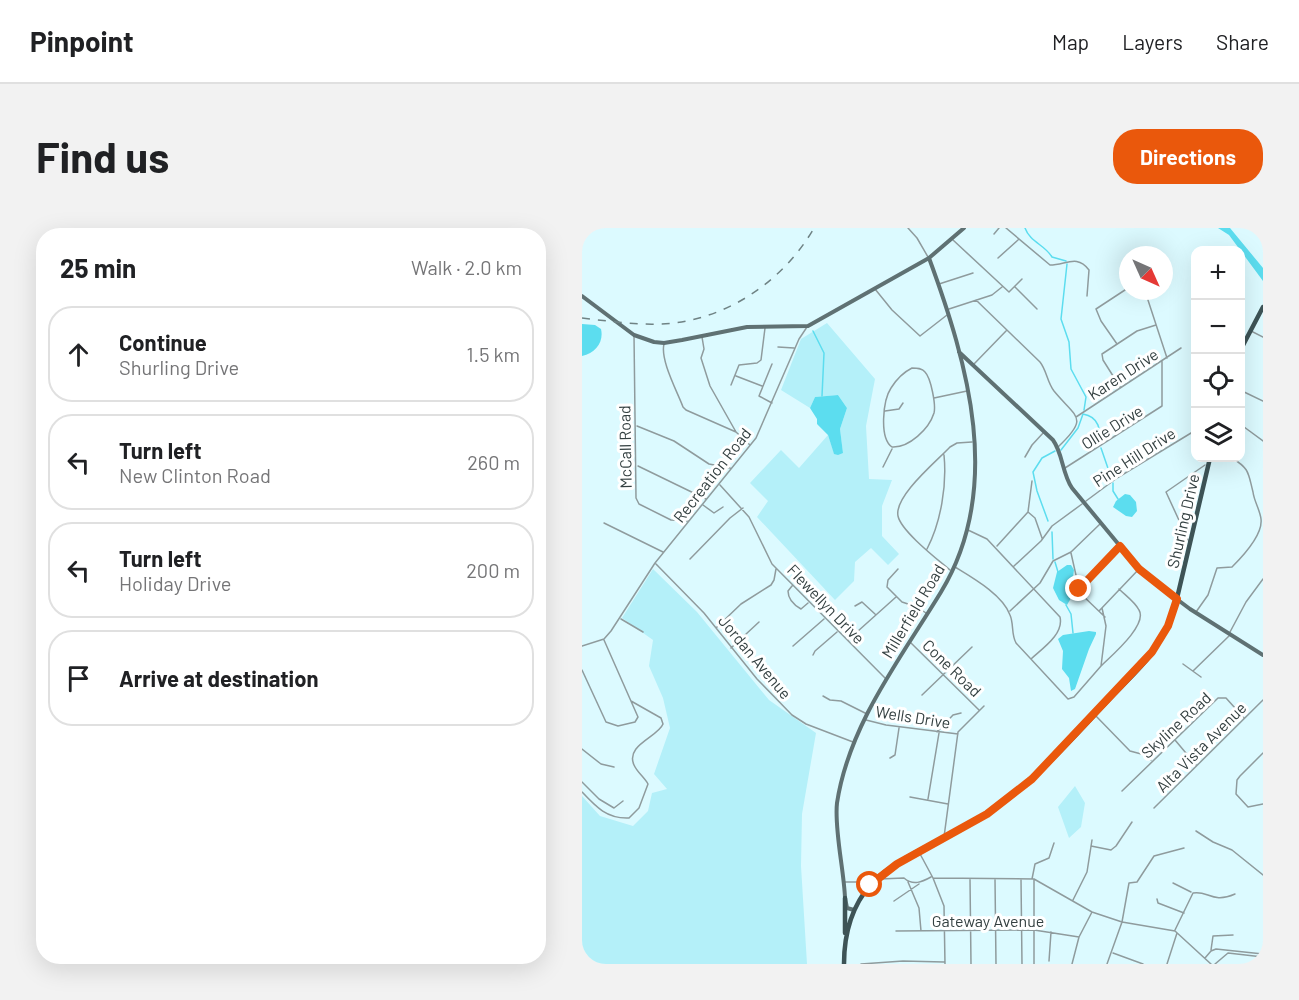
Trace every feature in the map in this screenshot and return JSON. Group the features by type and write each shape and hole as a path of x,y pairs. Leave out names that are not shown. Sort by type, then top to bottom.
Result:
{"main road":[{"path":"582,296 634,335 664,343 737,328 808,326 929,258 964,228"},
{"name":"Millerfield Road","path":"846,900 837,808 854,743 887,679 953,569 968,530 975,490 976,443 967,391 947,312 929,258"},
{"path":"1245,340 1263,307"},
{"path":"958,352 1058,447 1069,483 1139,569 1196,613 1263,654"},
{"name":"Shurling Drive","path":"854,910 875,880 892,867 987,814 1032,779 1152,652 1168,626 1177,599 1209,462"},
{"path":"846,900 854,910 846,936"},
{"path":"844,964 846,900"}],"street":[{"path":"908,228 929,258"},
{"path":"994,234 999,228"},
{"path":"1006,228 1047,264 1053,266 1069,261 1082,262 1089,270 1087,296"},
{"path":"952,239 1009,291 1022,279"},
{"path":"998,258 1018,239"},
{"path":"938,284 973,273"},
{"path":"875,290 918,336 947,312 992,295 1003,286"},
{"path":"1015,287 1037,309"},
{"path":"1118,344 1101,321 1096,309 1119,294"},
{"path":"976,300 1043,365 1052,388 1071,408 1076,417 1075,430 1058,447"},
{"path":"1148,300 1167,358"},
{"path":"1120,388 1101,357 1103,352 1142,329 1156,325"},
{"name":"Recreation Road","path":"604,639 620,619 655,563 750,445 762,426 795,348 808,326"},
{"path":"731,385 740,365 757,363 761,360 765,327"},
{"path":"973,364 1007,330"},
{"path":"1250,330 1263,337"},
{"name":"McCall Road","path":"634,335 636,498 639,504 671,520 690,521"},
{"path":"702,336 704,349 701,358 707,378 736,432 750,445"},
{"path":"664,343 664,356 686,410 736,432"},
{"path":"778,347 795,348"},
{"name":"Karen Drive","path":"1076,417 1181,348"},
{"name":"Ollie Drive","path":"1063,469 1162,406 1162,361"},
{"path":"772,364 759,397 772,403"},
{"path":"912,368 919,368 926,373 934,398 934,412 928,423 910,443 905,446 892,447 885,440 884,411 891,387 898,378 912,368"},
{"path":"736,376 762,387"},
{"path":"934,398 967,391"},
{"path":"1245,393 1263,402"},
{"path":"884,411 896,410 903,403"},
{"path":"636,426 674,441 709,464 732,468"},
{"path":"1245,428 1263,441"},
{"path":"1025,457 1044,432"},
{"name":"Pine Hill Drive","path":"1014,566 1052,526 1117,478 1191,433"},
{"path":"976,443 957,443 944,454 904,495 898,505 898,517 903,526 927,549 953,569 985,586 1009,612 1015,642 1069,699 1074,698 1136,629 1141,618 1139,609 1119,589"},
{"path":"883,467 892,447"},
{"path":"927,549 943,494 944,454"},
{"path":"1190,543 1166,492 1206,462"},
{"path":"1196,613 1208,595 1216,568 1232,567 1256,537 1261,526 1250,474 1238,462"},
{"path":"637,466 707,499"},
{"path":"996,548 1028,512 1032,481"},
{"name":"Flewellyn Drive","path":"719,484 743,508 776,568 887,679"},
{"path":"703,505 714,513 723,507"},
{"path":"690,559 730,518 743,508"},
{"path":"1028,512 1035,518 1043,538"},
{"path":"604,523 664,553"},
{"path":"1009,612 1035,588 1053,561 1071,552 1101,523"},
{"path":"968,530 982,535 1057,611 1061,623 1058,632 1031,660"},
{"path":"1079,589 1120,546"},
{"path":"1071,552 1079,589 1085,600 1105,617"},
{"name":"Jordan Avenue","path":"655,563 717,628 731,648 766,688 798,720 854,743"},
{"path":"717,628 741,604 771,585 776,568"},
{"path":"898,568 887,584 896,597 905,604 917,607 927,614"},
{"path":"1098,611 1139,569"},
{"path":"1193,671 1229,635 1246,602 1263,579"},
{"path":"793,585 788,591 788,597 792,603 801,609 808,602"},
{"path":"847,641 896,597"},
{"path":"855,606 862,602 876,615"},
{"path":"1101,666 1106,626 1102,608"},
{"path":"793,646 825,618"},
{"path":"620,619 643,632"},
{"path":"731,648 759,622"},
{"path":"813,655 837,631"},
{"path":"582,646 604,639 638,717 635,722 626,725 609,725 582,670"},
{"name":"Cone Road","path":"909,641 979,710"},
{"path":"922,695 972,647"},
{"path":"1103,650 1112,654"},
{"path":"1183,664 1201,677"},
{"name":"Wells Drive","path":"823,696 830,700 841,701 866,717 899,727 958,734"},
{"name":"Skyline Road","path":"1122,791 1221,697 1226,698 1244,718"},
{"path":"582,792 597,809 615,817 629,818 639,808 648,784 634,765 633,757 641,743 658,732 663,724 661,718 631,700"},
{"name":"Alta Vista Avenue","path":"1154,808 1263,700"},
{"path":"944,838 945,816 958,734 984,706"},
{"path":"928,799 938,732 953,715 961,713"},
{"path":"1095,714 1130,751 1145,755 1152,761"},
{"path":"890,758 895,755 899,727"},
{"path":"1175,740 1196,766"},
{"path":"582,749 601,764 614,767"},
{"path":"1263,753 1238,779 1236,794 1248,807 1263,804"},
{"path":"582,782 599,799 614,808 623,801"},
{"path":"910,797 948,805"},
{"path":"1091,846 1111,850 1132,822"},
{"path":"1196,831 1232,850 1263,875"},
{"path":"1072,900 1087,872 1092,840"},
{"path":"1034,964 1033,879 1035,864 1049,858 1054,843"},
{"path":"1107,964 1122,922 1129,883 1137,882 1154,856 1184,848"},
{"path":"861,964 903,961 945,963 944,906 919,852"},
{"path":"844,882 904,878 920,884"},
{"path":"894,901 933,878 1033,879 1092,912 1122,922 1176,932 1213,964 1228,953 1263,955"},
{"path":"970,878 971,964"},
{"path":"995,878 996,964"},
{"path":"1021,878 1022,964"},
{"path":"907,881 920,908 921,931"},
{"path":"1173,883 1192,893 1198,892 1207,896 1224,899 1235,894"},
{"path":"1167,964 1176,932 1192,893"},
{"path":"1157,899 1162,906 1184,913"},
{"path":"1072,964 1079,937 1092,912"},
{"name":"Gateway Avenue","path":"896,932 1034,930 1079,937"},
{"path":"1049,961 1051,931"},
{"path":"1209,934 1214,936 1233,934"},
{"path":"1205,958 1211,951 1214,936"},
{"path":"1211,951 1221,949 1263,955"},
{"path":"1112,953 1143,964"}],"shaded area":[{"path":"827,323 875,379 866,426 869,479 892,480 882,506 882,536 899,554 888,565 871,548 855,562 854,581 835,600 757,517 768,501 750,483 781,450 799,468 828,435 834,453 843,453 840,429 847,408 838,395 815,397 810,408 781,390 801,339"},
{"path":"653,569 697,612 769,700 816,733 802,814 801,866 807,964 582,964 582,796 600,816 633,826 648,811 652,793 667,789 654,774 670,728 663,698 649,666 653,640 622,618"},
{"path":"1075,786 1085,803 1081,827 1069,838 1058,807"}],"water":[{"path":"1218,228 1230,228 1245,246 1237,246 1229,235"},
{"path":"1245,246 1263,268 1263,281 1245,257"},
{"path":"582,324 595,325 601,329 602,334 595,350 582,356"},
{"path":"838,395 847,408 840,429 843,453 838,455 834,454 828,435 817,424 817,419 810,408 815,397"},
{"path":"1125,494 1130,495 1136,502 1137,511 1132,517 1126,516 1113,507 1116,501"},
{"path":"1071,565 1074,570 1073,577 1067,580 1071,598 1067,605 1059,600 1053,588 1057,572"},
{"path":"1096,632 1096,634 1075,689 1071,691 1069,678 1062,669 1063,651 1058,639 1063,635"}],"waterway":[{"path":"1025,228 1030,237 1046,249 1052,257 1066,261"},
{"path":"1067,264 1061,319 1069,342 1071,369 1086,397 1084,410"},
{"path":"813,331 824,353 822,396"},
{"path":"1083,414 1096,421 1100,444"},
{"path":"1061,450 1078,428 1083,414"},
{"path":"1101,448 1112,480"},
{"path":"1048,521 1033,472 1042,458 1055,451"},
{"path":"1113,483 1113,491 1118,499"},
{"path":"1052,532 1053,559"},
{"path":"1055,562 1058,572"},
{"path":"1066,605 1071,614 1073,633"}],"railway":[{"path":"582,318 660,324 684,322 707,316 729,307 769,282 786,266 814,228"}],"route":[{"path":"870,885 897,864 987,814 1032,779 1141,666 1159,643 1168,626 1177,599 1139,569 1120,546 1079,589"}]}
